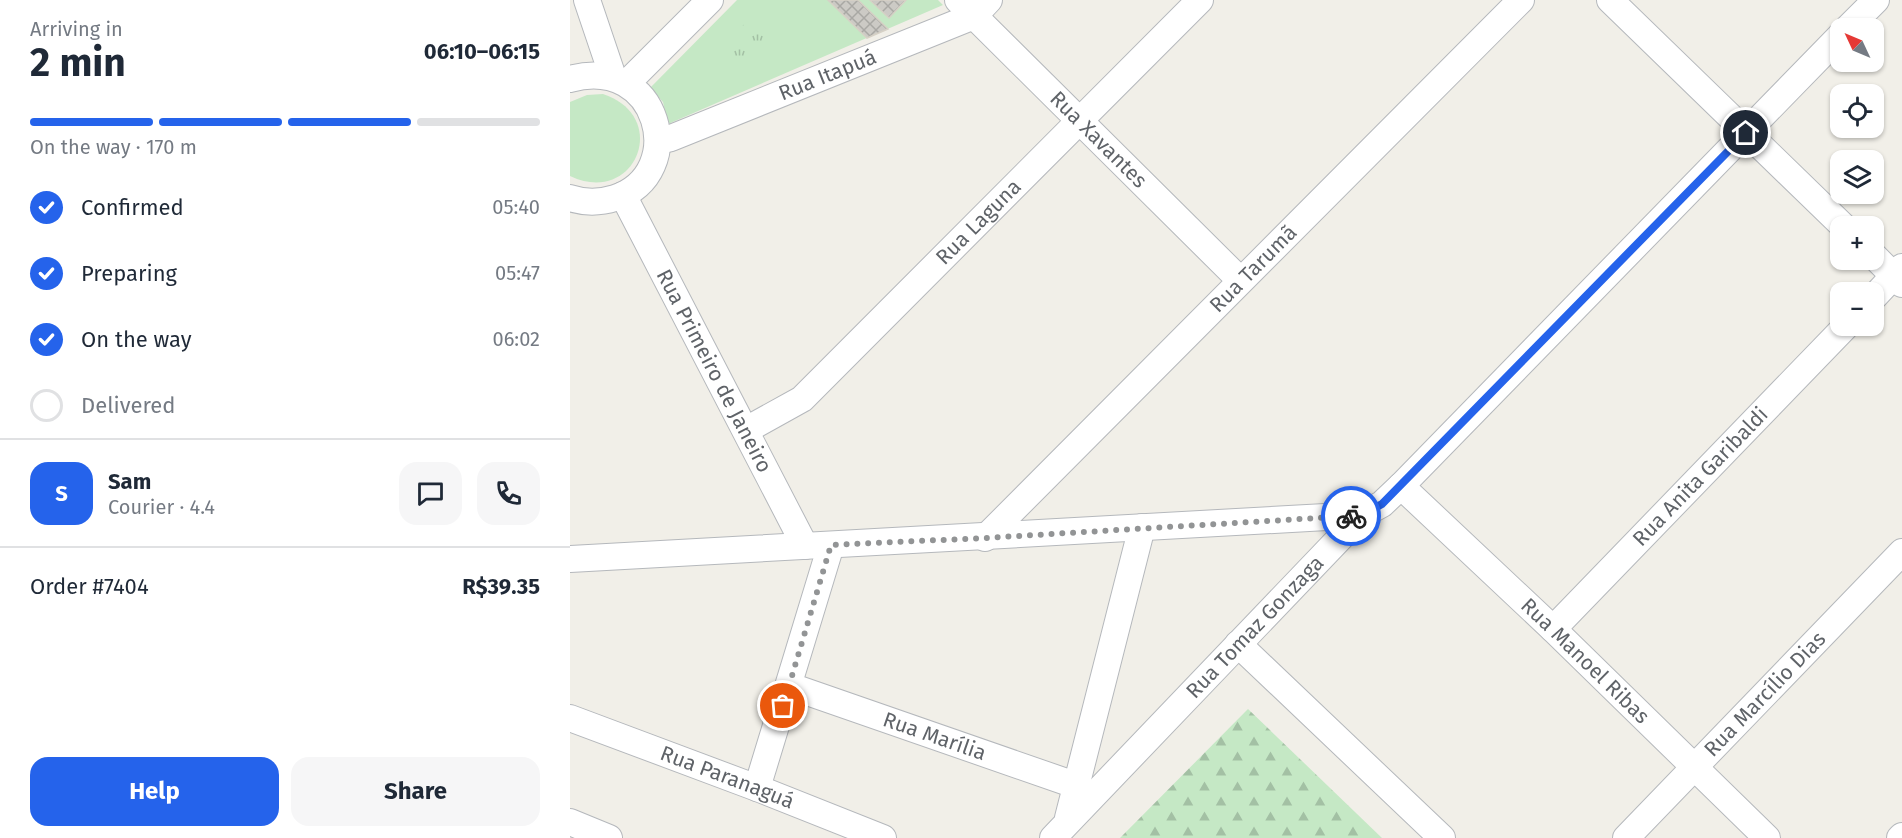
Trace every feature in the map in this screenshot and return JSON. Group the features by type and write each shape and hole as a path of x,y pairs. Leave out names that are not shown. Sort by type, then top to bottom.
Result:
{"street":[{"path":"587,0 620,80"},
{"path":"620,80 710,0"},
{"name":"Rua Laguna","path":"746,430 802,399 1200,0"},
{"name":"Rua Tarumã","path":"985,538 1521,0"},
{"path":"1610,0 1833,216"},
{"path":"1858,18 1876,0"},
{"name":"Rua Xavantes","path":"974,5 1079,120 1240,280"},
{"name":"Rua Itapuá","path":"658,141 671,138 974,5"},
{"name":"Rua Tomaz Gonzaga","path":"1060,831 1362,515 1382,504 1401,486 1830,46"},
{"path":"570,79 592,74 620,80 640,94 650,108 658,141 653,163 641,182 623,195 602,202 581,202 570,198"},
{"name":"Rua Primeiro de Janeiro","path":"623,195 805,546"},
{"path":"1884,264 1899,276 1884,289"},
{"name":"Rua Anita Garibaldi","path":"1553,629 1836,336"},
{"name":"Rua Manoel Ribas","path":"1401,486 1553,629 1767,838"},
{"path":"570,559 985,538 1362,515"},
{"path":"1060,831 1078,786 1142,527"},
{"path":"757,788 790,686 831,545"},
{"name":"Rua Marcílio Dias","path":"1626,838 1902,552"},
{"path":"1238,644 1442,838"},
{"name":"Rua Marília","path":"790,686 1078,786"},
{"name":"Rua Paranaguá","path":"570,718 883,838"},
{"path":"570,822 609,838"}],"green space":[{"path":"737,0 938,0 943,5 668,124 663,102 650,88"},
{"path":"750,19 770,40 743,65 723,44"},
{"path":"603,94 624,105 636,121 640,138 637,155 627,170 612,180 593,182 570,176 570,102 587,95"},
{"path":"1248,709 1382,838 1120,838"}],"building":[{"path":"828,0 858,0 888,29 867,38"},
{"path":"870,0 906,0 889,18"}],"way so far":[{"path":"783,706 831,545 1351,516"}],"route":[{"path":"1351,516 1362,515 1382,504 1401,486 1746,133"}]}
